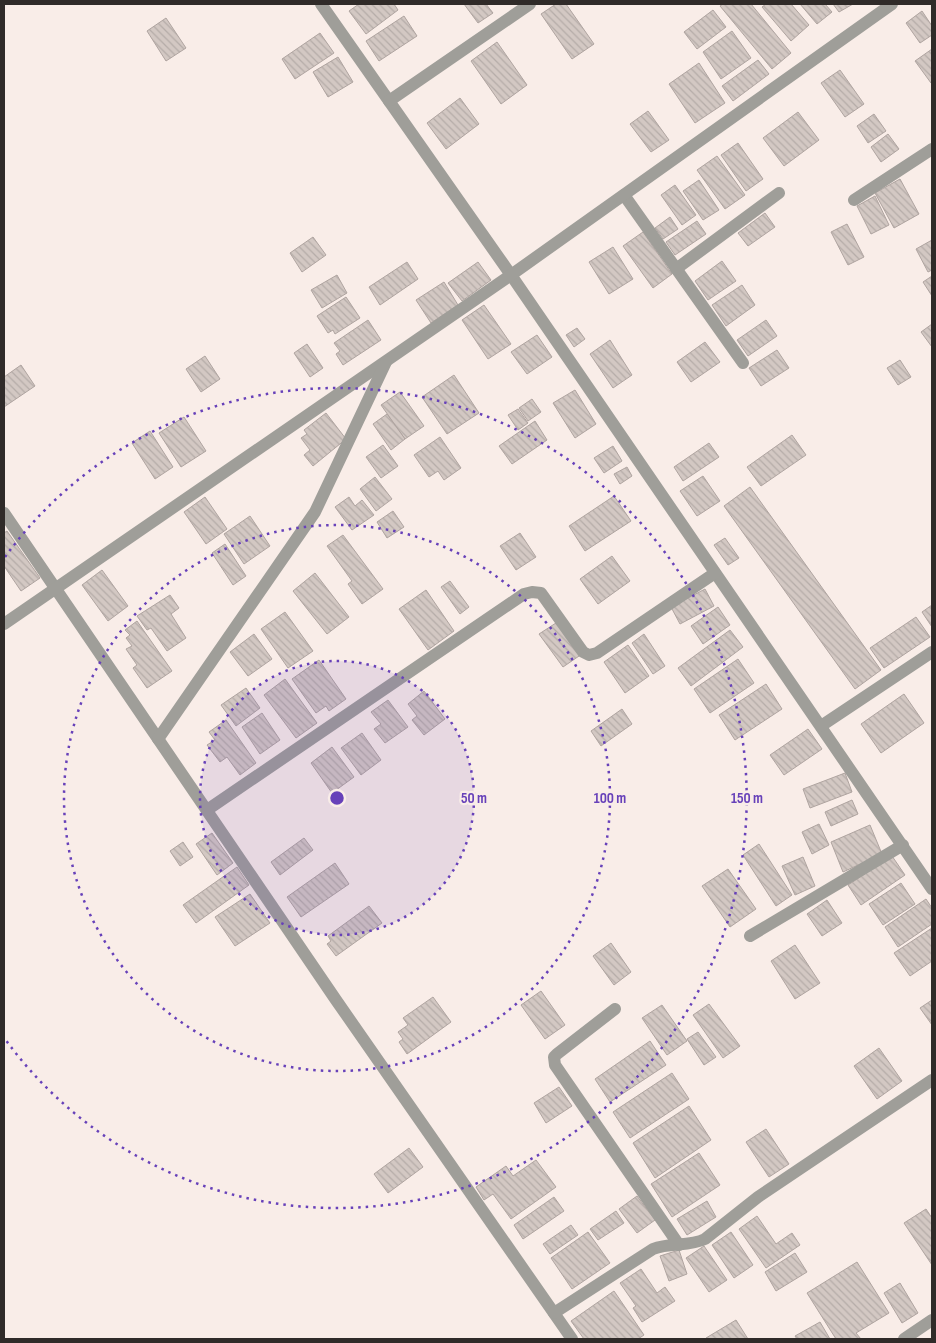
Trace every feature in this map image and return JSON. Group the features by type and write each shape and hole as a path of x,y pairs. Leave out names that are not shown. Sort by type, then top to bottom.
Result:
{"street":[{"path":"320,4 511,275 932,889"},
{"path":"389,101 530,4"},
{"path":"4,624 511,275 892,4"},
{"path":"854,200 932,149"},
{"path":"676,269 779,193"},
{"path":"624,194 743,364"},
{"path":"158,739 316,512 387,361"},
{"path":"4,513 572,1339"},
{"path":"207,810 524,594 532,592 541,593 583,652 589,655 597,653 716,573"},
{"path":"821,726 932,652"},
{"path":"750,936 902,845"},
{"path":"615,1009 557,1054 554,1057 554,1065 679,1245"},
{"path":"554,1313 653,1249 660,1246 679,1245 705,1239 758,1197 932,1080"},
{"path":"904,1339 932,1320"}],"building":[{"path":"359,4 394,4 398,10 366,34 349,11"},
{"path":"464,4 486,4 493,13 478,23"},
{"path":"556,4 566,4 594,44 572,59 541,14"},
{"path":"723,4 751,4 791,53 772,69 720,6"},
{"path":"766,4 791,4 809,25 791,41 762,7"},
{"path":"800,4 825,4 832,12 817,24"},
{"path":"833,4 853,4 839,12"},
{"path":"713,10 726,27 697,49 684,32"},
{"path":"922,11 932,26 932,35 920,43 906,23"},
{"path":"404,16 417,36 379,61 366,41"},
{"path":"166,18 186,48 166,61 147,31"},
{"path":"732,31 751,58 721,79 703,52"},
{"path":"320,33 334,53 295,79 282,59"},
{"path":"497,42 527,85 501,104 471,61"},
{"path":"932,49 932,82 931,83 915,61"},
{"path":"338,57 353,82 328,97 313,72"},
{"path":"758,60 769,74 733,101 722,86"},
{"path":"699,63 725,103 695,123 669,84"},
{"path":"840,70 864,104 845,117 821,83"},
{"path":"460,98 479,124 446,149 427,123"},
{"path":"648,111 669,140 651,152 630,124"},
{"path":"798,112 819,140 784,166 763,138"},
{"path":"874,114 886,131 868,143 857,126"},
{"path":"888,134 899,149 881,162 871,147"},
{"path":"738,143 763,179 746,191 721,155"},
{"path":"717,156 745,195 725,209 697,170"},
{"path":"900,179 919,214 894,228 875,193"},
{"path":"699,180 719,210 703,220 683,191"},
{"path":"675,185 696,215 682,225 661,195"},
{"path":"875,196 889,225 871,234 857,206"},
{"path":"765,213 775,227 748,246 738,233"},
{"path":"670,217 678,229 663,239 655,228"},
{"path":"697,221 706,234 675,255 666,242"},
{"path":"847,224 864,257 848,265 831,232"},
{"path":"643,232 672,274 653,288 623,246"},
{"path":"313,237 326,255 302,272 290,253"},
{"path":"932,240 932,270 928,272 916,249"},
{"path":"613,247 633,279 609,294 589,262"},
{"path":"722,261 736,281 708,300 695,281"},
{"path":"407,262 418,279 380,305 369,287"},
{"path":"478,262 491,280 462,301 448,283"},
{"path":"337,275 347,293 322,308 311,290"},
{"path":"932,276 932,296 923,282"},
{"path":"444,282 458,305 431,323 416,300"},
{"path":"742,285 755,305 726,326 712,305"},
{"path":"346,297 360,318 335,334 333,330 328,333 317,316"},
{"path":"484,305 511,344 488,359 462,320"},
{"path":"368,320 381,340 343,365 336,354 340,351 334,343"},
{"path":"766,320 777,336 748,356 737,340"},
{"path":"932,324 932,347 921,332"},
{"path":"577,328 585,339 574,347 566,335"},
{"path":"537,335 552,357 527,374 511,352"},
{"path":"610,340 632,375 613,388 590,354"},
{"path":"705,342 720,362 691,382 677,362"},
{"path":"307,344 323,368 310,377 294,353"},
{"path":"777,350 789,368 761,386 749,368"},
{"path":"205,356 220,379 201,392 186,369"},
{"path":"900,360 911,377 898,385 887,368"},
{"path":"21,365 35,386 4,407 4,377"},
{"path":"454,375 479,413 447,434 422,397"},
{"path":"575,390 596,424 575,438 553,403"},
{"path":"400,392 424,426 405,439 381,405"},
{"path":"532,399 541,412 528,421 519,408"},
{"path":"518,409 528,423 518,430 508,415"},
{"path":"326,413 346,439 313,466 304,455 310,450 301,438 307,434 304,430"},
{"path":"387,414 405,439 391,450 373,424"},
{"path":"184,417 206,451 181,467 159,433"},
{"path":"535,421 547,440 512,464 499,446"},
{"path":"150,431 173,467 155,479 132,443"},
{"path":"792,435 806,455 761,486 747,467"},
{"path":"440,437 461,468 444,480 438,471 429,477 414,455"},
{"path":"709,443 719,457 683,481 674,467"},
{"path":"383,445 398,466 381,478 366,457"},
{"path":"613,446 622,461 604,473 594,458"},
{"path":"627,467 632,476 620,484 614,474"},
{"path":"703,476 720,501 697,516 680,491"},
{"path":"375,477 392,499 376,511 360,489"},
{"path":"750,487 881,670 855,689 724,506"},
{"path":"614,496 631,521 585,551 569,526"},
{"path":"205,497 227,529 206,544 184,512"},
{"path":"349,497 355,506 362,500 374,515 352,530 335,507"},
{"path":"393,511 404,527 387,538 377,522"},
{"path":"250,516 270,546 244,564 224,534"},
{"path":"7,531 40,578 21,591 4,566 4,533"},
{"path":"520,533 536,557 516,570 500,546"},
{"path":"343,535 383,589 362,604 348,584 352,581 327,546"},
{"path":"725,538 739,558 728,565 714,545"},
{"path":"225,544 246,576 233,585 212,553"},
{"path":"612,556 630,581 598,604 580,579"},
{"path":"102,570 128,606 108,621 82,585"},
{"path":"315,573 349,617 327,634 293,591"},
{"path":"450,581 469,607 460,614 441,587"},
{"path":"705,589 714,606 680,624 671,607"},
{"path":"426,590 454,631 428,650 399,609"},
{"path":"170,595 179,608 171,614 186,638 167,651 151,628 147,630 137,616"},
{"path":"932,605 932,627 922,612"},
{"path":"718,607 730,625 703,644 691,626"},
{"path":"285,612 313,651 288,668 261,629"},
{"path":"916,617 930,637 884,668 870,648"},
{"path":"137,621 172,671 147,688 133,668 137,665 126,649 132,646 126,638 130,635 125,630"},
{"path":"559,621 582,654 563,667 539,634"},
{"path":"730,630 743,647 691,686 678,668"},
{"path":"254,634 272,659 248,676 230,652"},
{"path":"644,634 665,666 653,674 632,643"},
{"path":"628,645 649,676 625,693 604,662"},
{"path":"738,659 754,683 710,713 694,689"},
{"path":"319,660 346,699 329,711 326,706 316,713 292,679"},
{"path":"285,679 317,723 296,738 264,695"},
{"path":"766,684 782,709 735,740 719,715"},
{"path":"246,688 260,708 236,726 221,705"},
{"path":"424,691 445,719 424,735 412,720 417,716 408,704"},
{"path":"904,694 924,723 881,753 861,724"},
{"path":"388,700 408,727 385,743 374,729 381,724 371,712"},
{"path":"622,709 632,724 601,746 591,731"},
{"path":"262,713 280,740 260,754 242,727"},
{"path":"226,720 256,763 240,775 227,757 220,762 207,745 215,740 209,732"},
{"path":"808,729 822,749 784,775 770,755"},
{"path":"362,733 381,760 361,775 341,748"},
{"path":"332,747 354,777 332,793 311,763"},
{"path":"845,773 852,792 810,808 803,789"},
{"path":"852,800 858,814 831,826 825,812"},
{"path":"819,824 829,845 812,854 802,832"},
{"path":"870,825 882,854 843,872 831,842"},
{"path":"212,833 233,863 217,875 196,844"},
{"path":"304,838 313,850 280,875 271,862"},
{"path":"183,842 193,857 180,866 170,851"},
{"path":"759,844 792,895 776,906 743,855"},
{"path":"892,856 905,875 861,905 848,885"},
{"path":"803,857 815,886 795,895 782,866"},
{"path":"335,863 349,884 301,917 287,897"},
{"path":"237,867 249,885 196,923 183,905"},
{"path":"728,869 756,909 730,927 702,886"},
{"path":"901,883 915,904 883,925 869,904"},
{"path":"250,894 270,923 235,946 215,917"},
{"path":"926,899 932,908 932,924 898,947 885,927"},
{"path":"827,900 842,923 822,936 807,914"},
{"path":"369,906 382,923 336,956 327,944 331,941 328,936"},
{"path":"932,928 932,961 910,976 894,953"},
{"path":"611,943 631,972 614,985 593,956"},
{"path":"795,945 820,983 795,999 771,961"},
{"path":"541,991 565,1025 545,1039 521,1005"},
{"path":"433,997 451,1022 407,1054 399,1042 403,1039 398,1032 408,1025 403,1018"},
{"path":"932,1000 932,1025 920,1008"},
{"path":"709,1004 740,1046 723,1058 693,1015"},
{"path":"662,1005 687,1041 667,1055 642,1018"},
{"path":"698,1032 716,1057 704,1065 687,1039"},
{"path":"650,1041 666,1065 610,1102 595,1079"},
{"path":"879,1048 902,1081 877,1099 854,1066"},
{"path":"672,1073 689,1099 630,1138 613,1112"},
{"path":"559,1087 572,1106 546,1123 534,1103"},
{"path":"689,1106 711,1140 655,1178 633,1143"},
{"path":"766,1129 789,1164 769,1177 746,1142"},
{"path":"409,1148 423,1167 388,1193 374,1174"},
{"path":"699,1153 720,1185 672,1217 651,1184"},
{"path":"536,1160 556,1187 511,1219 493,1194 484,1200 476,1187 506,1166 513,1176"},
{"path":"637,1196 655,1220 637,1233 619,1209"},
{"path":"554,1197 564,1211 523,1239 514,1225"},
{"path":"707,1201 716,1217 687,1235 677,1219"},
{"path":"926,1209 932,1218 932,1265 904,1223"},
{"path":"616,1211 624,1223 598,1240 590,1229"},
{"path":"757,1216 776,1244 792,1233 800,1245 766,1268 739,1229"},
{"path":"571,1225 578,1235 550,1254 543,1244"},
{"path":"588,1232 610,1263 572,1289 551,1258"},
{"path":"731,1232 753,1265 734,1278 712,1245"},
{"path":"704,1246 727,1280 709,1292 686,1258"},
{"path":"679,1250 687,1274 669,1281 660,1256"},
{"path":"795,1253 807,1272 776,1291 765,1272"},
{"path":"857,1262 889,1313 856,1333 861,1339 836,1339 807,1293"},
{"path":"641,1269 657,1293 665,1287 675,1301 642,1322 633,1308 636,1306 620,1283"},
{"path":"900,1283 918,1313 902,1323 884,1293"},
{"path":"614,1291 644,1335 638,1339 584,1339 571,1321"},
{"path":"736,1320 748,1339 706,1338"},
{"path":"820,1322 830,1339 797,1339 795,1336"}]}
